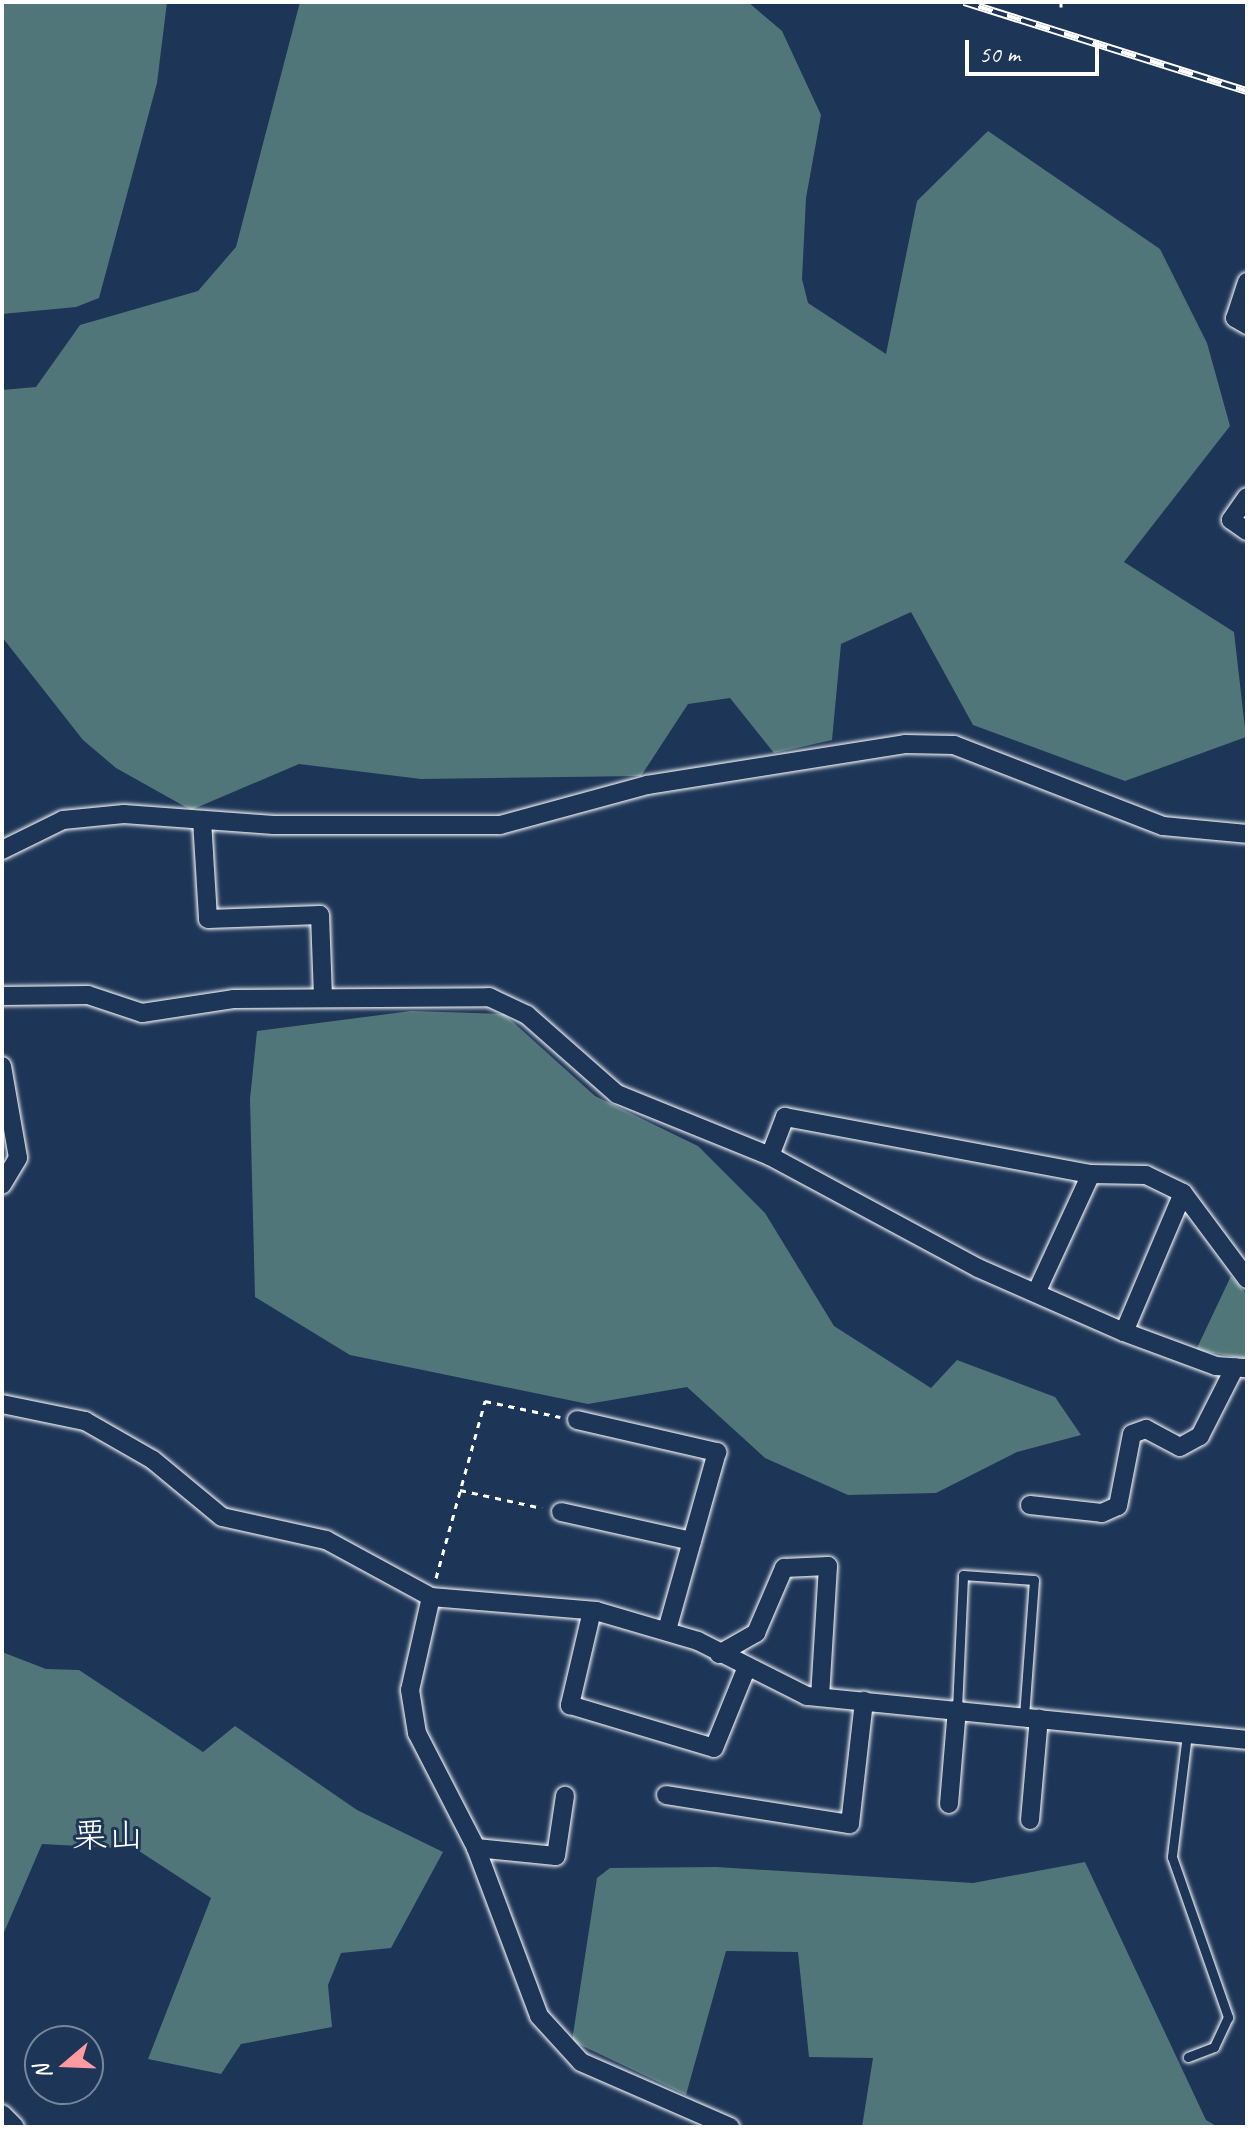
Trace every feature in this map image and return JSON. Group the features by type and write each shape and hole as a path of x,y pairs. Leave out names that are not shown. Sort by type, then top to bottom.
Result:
{"street":[{"path":"1247,282 1235,318 1247,325"},
{"path":"1247,497 1231,520 1247,531"},
{"path":"2,850 63,820 124,814 202,820 500,825 647,785 905,744 954,745 1163,826 1247,834"},
{"path":"202,820 208,919 320,915 323,998"},
{"path":"2,996 88,995 142,1013 233,999 489,997 545,1028 606,1089 770,1156 1036,1293 1124,1332 1241,1367 1200,1436 1180,1447 1146,1429 1132,1434 1118,1506 1102,1513 1030,1505"},
{"path":"2,1066 18,1149 2,1185"},
{"path":"770,1156 785,1117 1091,1174 1146,1175 1183,1193 1247,1279"},
{"path":"1036,1293 1091,1174"},
{"path":"1124,1332 1183,1193"},
{"path":"2,1404 85,1421 153,1460 222,1517 326,1540 431,1597 592,1611 667,1630 746,1669 820,1697 1247,1740"},
{"path":"577,1420 717,1452 667,1630"},
{"path":"561,1512 692,1541"},
{"path":"719,1654 756,1633 784,1568 828,1566 820,1697"},
{"path":"431,1597 412,1704 417,1733 476,1848 528,1993 560,2044 597,2070 730,2127"},
{"path":"592,1611 570,1705 714,1748 746,1669"},
{"path":"666,1795 850,1824 864,1701"},
{"path":"949,1804 957,1709"},
{"path":"1030,1820 1031,1717"},
{"path":"476,1848 556,1856 565,1796"},
{"path":"2,2114 15,2127"}],"lane":[{"path":"957,1709 963,1575 1034,1580 1031,1717"},
{"path":"1187,1734 1172,1857 1228,2017 1214,2047 1188,2057"}],"path":[{"path":"431,1597 485,1401 577,1420"},
{"path":"460,1490 561,1512"}],"green space":[{"path":"2,2 167,2 157,83 99,298 76,307 2,314"},
{"path":"300,2 748,2 782,31 821,115 806,198 802,279 808,303 886,354 917,201 988,131 1160,249 1207,343 1230,426 1124,562 1234,632 1246,737 1125,781 973,725 911,612 841,644 832,740 774,753 730,698 688,704 641,776 421,779 299,764 191,810 116,768 83,740 2,637 2,390 36,387 80,325 198,291 236,247"},
{"path":"411,1011 504,1014 595,1096 698,1146 765,1213 834,1326 931,1388 957,1360 1055,1397 1081,1435 1017,1452 936,1493 848,1495 765,1458 687,1387 588,1404 350,1355 255,1297 250,1099 257,1031"},
{"path":"1231,1276 1247,1295 1247,1359 1196,1350"},
{"path":"2,1652 46,1669 79,1670 203,1752 235,1726 357,1810 443,1852 391,1948 341,1953 328,1985 332,2027 241,2044 221,2074 148,2059 211,1898 136,1849 42,1844 2,1937"},
{"path":"1085,1862 1206,2120 1218,2127 862,2127 873,2058 809,2057 798,1952 726,1951 686,2095 572,2041 597,1878 610,1868 716,1867 973,1883"}],"railway":[{"path":"964,2 1247,91"}],"district":[{"name":"栗山","path":"108,1836"}]}
